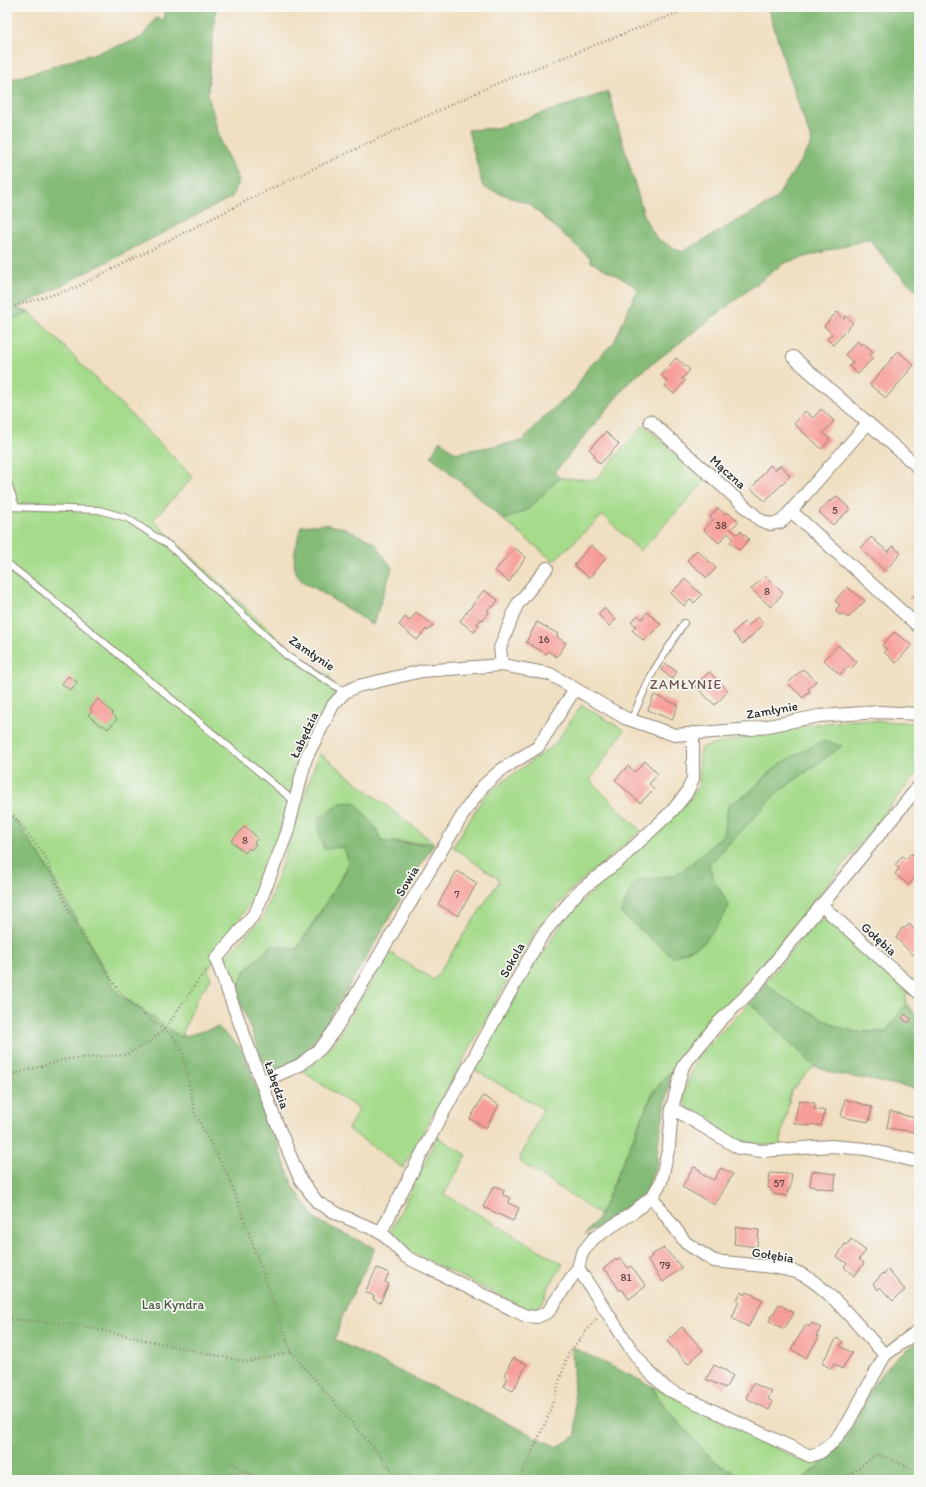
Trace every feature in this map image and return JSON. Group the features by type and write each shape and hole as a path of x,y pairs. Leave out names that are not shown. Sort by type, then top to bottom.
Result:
{"street":[{"path":"793,356 919,468"},
{"name":"Mączna","path":"650,421 760,520 770,524 781,522 868,423"},
{"path":"791,511 919,627"},
{"path":"502,665 500,648 517,605 547,568"},
{"name":"Zamłynie","path":"345,692 358,686 422,671 502,665 550,674 631,720 675,735 752,729 819,716 880,712 919,714"},
{"name":"Sowia","path":"262,1082 300,1065 321,1048 336,1028 465,811 483,786 501,770 538,747 575,689"},
{"name":"Łabędzia","path":"345,692 333,705 306,758 287,832 256,912 216,959 275,1120 300,1179 318,1203 342,1216 381,1232 406,1258 526,1316 537,1317 548,1312 578,1268 582,1253 594,1238 631,1214 652,1197"},
{"name":"Sokola","path":"381,1232 437,1124 542,935 578,892 619,861 672,811 686,794 694,779 692,733"},
{"path":"652,1197 661,1182 669,1146 672,1108 683,1066 719,1022 752,990 918,788"},
{"name":"Gołębia","path":"821,905 919,993"},
{"path":"672,1108 739,1148 762,1151 831,1146 866,1149 919,1162"},
{"name":"Gołębia","path":"652,1197 686,1243 702,1255 714,1261 796,1272 812,1280 825,1291 885,1355"},
{"path":"578,1268 643,1365 667,1389 810,1456 821,1452 833,1442 848,1423 885,1355 919,1330"}],"lane":[{"path":"7,480 16,508"},
{"name":"Zamłynie","path":"7,507 99,510 127,518 170,546 287,656 345,692"},
{"path":"7,563 295,802"},
{"path":"631,720 654,670 684,623"}],"path":[{"path":"7,308 75,288 270,189 493,86 692,7"},
{"path":"7,811 15,817 44,855 70,913 120,993 175,1038 183,1053 195,1114 230,1180 291,1352 401,1480"},
{"path":"7,1078 14,1074 67,1060 126,1055 148,1044 164,1030 198,979"},
{"path":"519,1480 548,1417 568,1354 586,1329 605,1310"},
{"path":"7,1319 72,1324 247,1362 291,1352"},
{"path":"843,1480 877,1454 919,1471"},
{"path":"230,1462 262,1480"}],"green space":[{"path":"166,7 216,7 208,95 221,143 237,176 238,184 232,197 16,309 30,312 7,321 7,81 142,37 156,18 164,20"},
{"path":"768,7 919,7 919,293 891,266 869,239 784,263 631,380 554,473 560,478 529,509 504,520 431,456 440,440 455,453 522,441 544,417 575,390 587,369 614,342 638,288 591,262 590,258 529,204 483,187 468,130 496,128 608,92 645,219 657,239 682,252 775,200 812,143 790,80"},
{"path":"30,312 193,477 153,520 295,655 330,676 335,696 300,756 269,871 208,970 211,978 196,1000 181,1037 117,993 45,863 17,823 7,815 7,321"},
{"path":"644,425 705,481 640,551 603,515 553,561 504,520 529,509 560,478 595,480"},
{"path":"323,524 345,528 375,543 392,568 373,625 313,587 304,583 298,577 294,561 301,526"},
{"path":"582,705 624,730 590,780 641,831 575,886 535,931 403,1168 348,1129 359,1109 303,1072 334,1044 389,952 434,980 500,880 453,847 485,795 554,745"},
{"path":"856,720 919,723 919,770 796,924 653,1092 600,1215 519,1161 543,1109 473,1069 524,981 567,916 685,804 699,786 700,748 796,726"},
{"path":"822,741 842,746 778,792 709,865 714,879 729,906 721,920 703,944 673,957 620,913 636,881 675,875 691,864 723,835 728,805 747,794 778,765"},
{"path":"319,753 434,843 382,842 374,826 343,846 348,859 345,872 296,950 246,970 236,991 224,958 264,917"},
{"path":"355,802 374,826 382,842 413,844 434,843 329,1019 306,1051 286,1071 277,1068 267,1072 236,991 246,970 272,945 297,950 345,872 348,859 343,847 324,849 319,833 319,818 341,803"},
{"name":"Las Kyndra","path":"7,815 17,823 45,863 117,993 181,1037 218,1027 242,1049 293,1186 316,1220 375,1248 343,1314 335,1340 557,1447 576,1436 572,1347 652,1386 661,1402 703,1450 718,1464 741,1476 757,1480 7,1480"},
{"path":"823,920 829,922 906,992 906,1004 886,1032 857,1032 838,1027 784,998 765,983 814,924"},
{"path":"765,983 784,998 838,1027 857,1032 886,1032 906,1004 919,1018 919,1089 836,1074 814,1066 750,1003"},
{"path":"750,1003 814,1066 791,1091 780,1146 757,1144 733,1139 687,1107 685,1103 684,1092 699,1054"},
{"path":"673,1068 658,1142 657,1163 645,1193 617,1215 585,1235 600,1215 653,1092"},
{"path":"437,1137 467,1155 444,1194 563,1264 549,1286 543,1302 532,1312 413,1253 391,1231"},
{"path":"919,1341 919,1480 800,1480 818,1467 841,1443 853,1425 875,1383 889,1365"},
{"path":"652,1386 803,1462 816,1462 831,1454 821,1465 805,1477 798,1480 758,1480 740,1476 728,1470 716,1461 690,1437 668,1410"}],"building":[{"path":"837,312 844,319 846,316 853,323 833,345 827,339 832,334 824,326"},
{"path":"857,341 861,345 863,343 873,352 869,355 873,358 858,374 849,366 853,362 845,355"},
{"path":"898,351 914,365 886,398 870,385"},
{"path":"676,358 690,370 682,379 685,381 674,394 665,386 668,382 661,375"},
{"path":"821,409 834,421 823,433 830,439 822,449 794,424 805,411 813,418"},
{"path":"606,432 619,444 600,464 593,457 595,455 589,449"},
{"path":"770,465 775,470 779,466 782,466 790,476 765,501 751,489"},
{"path":"836,496 850,509 833,525 819,512"},
{"path":"718,508 725,514 727,512 739,521 731,529 737,534 740,531 749,539 739,550 730,542 733,538 728,533 719,543 704,530 713,520 710,517"},
{"path":"871,537 888,552 893,546 901,553 885,571 861,548"},
{"path":"591,545 606,558 589,578 574,565"},
{"path":"515,548 526,557 509,582 495,571"},
{"path":"697,550 716,568 707,578 687,560"},
{"path":"765,576 783,593 771,607 751,589"},
{"path":"685,579 702,595 694,603 691,599 684,606 671,593"},
{"path":"847,587 865,601 848,618 843,614 839,615 836,612 836,609 840,605 835,601"},
{"path":"919,589 919,607 911,598"},
{"path":"484,590 498,600 493,607 491,606 487,610 489,612 483,620 481,619 477,624 479,625 474,632 460,621"},
{"path":"604,608 616,620 609,626 598,614"},
{"path":"416,612 433,625 428,631 426,629 417,640 399,625 405,617 410,621"},
{"path":"647,612 661,624 644,641 632,630 636,626 631,622 638,615 642,619"},
{"path":"758,617 764,624 743,644 733,633 744,622 748,626"},
{"path":"537,622 558,634 557,637 566,643 557,657 548,651 546,654 526,642"},
{"path":"894,632 912,645 896,663 884,652 887,649 882,645"},
{"path":"838,645 857,662 851,669 848,666 840,675 824,660"},
{"path":"666,664 677,672 672,679 661,670"},
{"path":"803,669 816,681 808,689 810,691 803,698 788,683"},
{"path":"709,672 728,691 715,705 695,686"},
{"path":"68,676 77,682 71,691 62,684"},
{"path":"654,695 678,705 672,720 648,710"},
{"path":"98,699 113,713 112,714 117,719 108,729 103,725 101,726 88,715 92,711 90,709"},
{"path":"645,761 658,774 649,784 654,789 640,803 615,780 628,766 635,772"},
{"path":"245,826 258,838 254,843 256,844 251,850 249,848 245,853 231,841"},
{"path":"919,846 919,872 909,885 895,874 899,868 895,865 902,856 906,859 911,854 912,855"},
{"path":"457,871 477,883 458,916 438,904"},
{"path":"909,924 919,934 919,949 913,955 896,938 902,928 905,928"},
{"path":"905,1014 911,1019 909,1023 902,1018"},
{"path":"483,1096 499,1105 486,1128 470,1119"},
{"path":"845,1099 872,1107 869,1122 841,1117"},
{"path":"799,1100 815,1103 814,1109 825,1111 821,1126 811,1124 810,1126 794,1123"},
{"path":"890,1111 918,1119 915,1132 887,1128"},
{"path":"695,1167 700,1170 703,1175 714,1180 721,1168 733,1174 715,1205 682,1187"},
{"path":"812,1171 836,1174 834,1190 810,1186"},
{"path":"770,1173 792,1174 790,1189 788,1189 787,1196 773,1194 768,1187"},
{"path":"496,1186 504,1190 503,1195 511,1198 508,1203 519,1208 513,1221 483,1207 493,1187"},
{"path":"736,1227 759,1230 757,1247 734,1244"},
{"path":"851,1239 866,1251 859,1259 864,1263 854,1276 844,1267 847,1263 837,1257 845,1244 847,1245"},
{"path":"664,1248 682,1268 663,1282 647,1260 652,1257 651,1255"},
{"path":"621,1258 628,1268 631,1266 646,1286 629,1299 622,1289 620,1291 607,1271 606,1272 603,1269 616,1259 617,1261"},
{"path":"377,1268 389,1273 385,1282 389,1284 380,1303 373,1299 374,1296 365,1292"},
{"path":"888,1270 905,1290 893,1301 880,1287 878,1290 873,1284 883,1273 884,1274"},
{"path":"741,1292 745,1295 747,1292 763,1300 748,1327 732,1318"},
{"path":"779,1304 794,1313 784,1329 769,1321"},
{"path":"812,1323 821,1328 816,1336 819,1337 806,1358 791,1349 806,1325 809,1327"},
{"path":"682,1327 703,1350 688,1364 667,1341"},
{"path":"837,1338 843,1342 840,1346 852,1353 842,1369 834,1364 831,1369 822,1363"},
{"path":"513,1358 527,1364 513,1391 503,1386 507,1377 504,1375"},
{"path":"714,1365 720,1368 721,1367 733,1376 725,1388 706,1379"},
{"path":"753,1383 772,1392 768,1399 773,1402 769,1410 746,1398"}],"district":[{"name":"ZAMŁYNIE","path":"686,684"}]}
